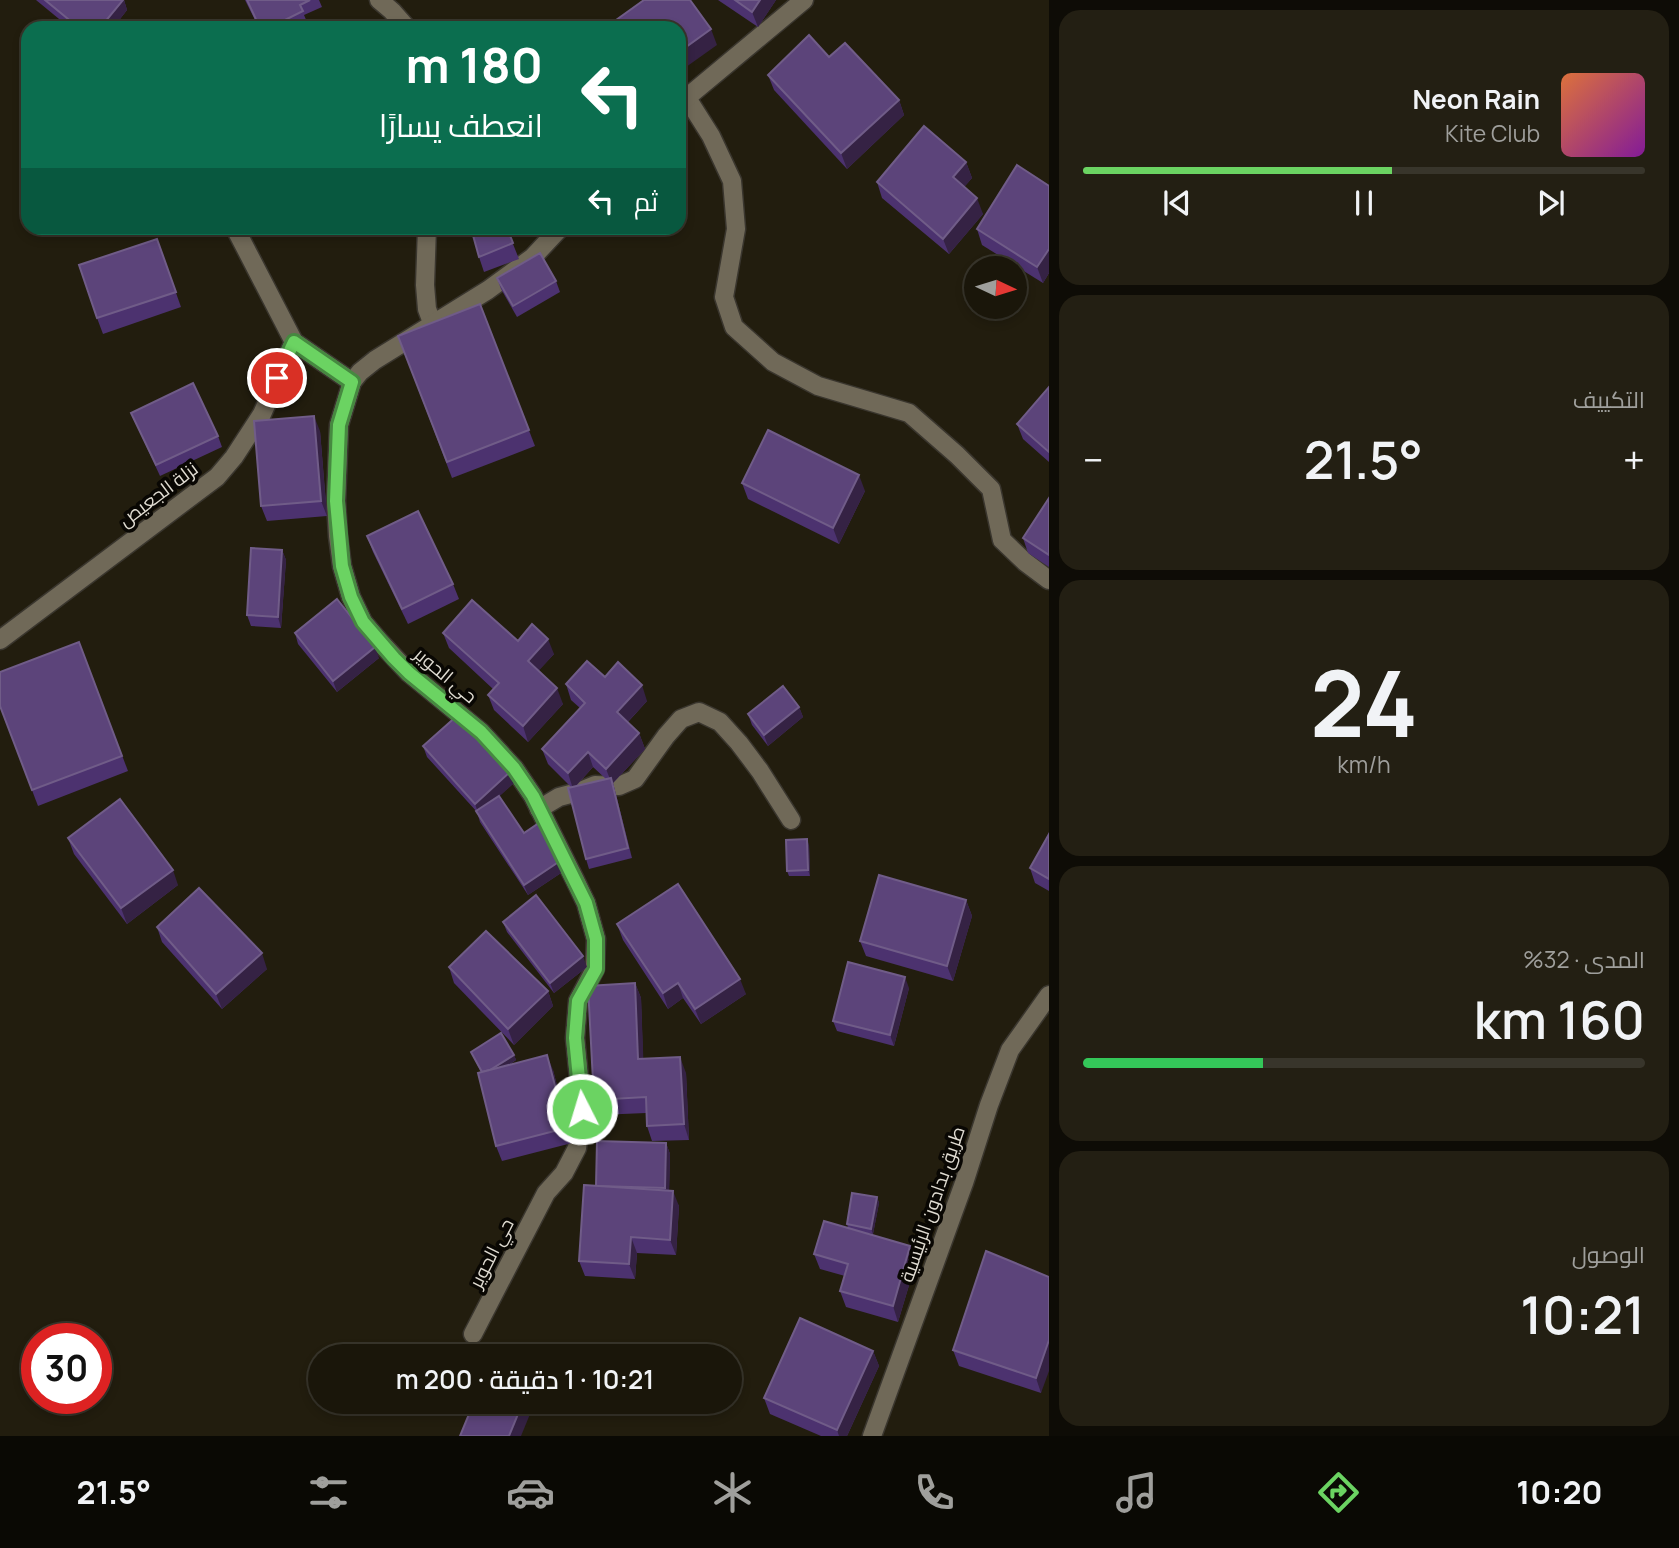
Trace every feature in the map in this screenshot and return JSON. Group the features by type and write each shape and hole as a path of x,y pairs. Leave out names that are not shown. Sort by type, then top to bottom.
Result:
{"street":[{"path":"379,0 401,21"},
{"path":"686,98 804,0"},
{"path":"686,105 711,136 732,181 736,229 724,297 734,327 773,362 818,386 909,413 991,489 1002,540 1049,580"},
{"path":"239,235 294,342 352,382 375,360 488,290 533,257 553,235"},
{"path":"427,235 426,297 433,325"},
{"name":"نزلة الجعيص","path":"0,640 217,477 234,457 262,414 294,342"},
{"name":"حي الحوير","path":"352,382 339,425 336,501 342,566 351,597 363,622 409,673 481,732 514,768 533,796 586,903 596,939 596,969 578,1001 575,1038 582,1109 577,1148 564,1173 546,1193 473,1334"},
{"path":"539,809 559,797 595,785 619,786 635,779 681,719 699,712 720,722 739,743 791,820"},
{"name":"طريق بدادون الرئيسية","path":"873,1436 1010,1050 1049,995"}],"building":[{"path":"45,0 123,0 106,21 70,21"},
{"path":"247,0 310,0 300,5 303,11 283,21 257,21"},
{"path":"644,0 690,0 711,29 686,47 686,21 615,21"},
{"path":"735,0 760,0 752,12"},
{"path":"809,35 829,57 845,43 899,100 841,153 768,75"},
{"path":"924,126 966,162 953,177 977,198 943,239 877,182"},
{"path":"1017,165 1049,186 1049,249 1037,267 1027,261 1027,256 1020,256 977,229"},
{"path":"473,235 510,235 513,243 479,257"},
{"path":"157,239 176,292 97,318 79,265"},
{"path":"540,253 556,281 513,306 497,278"},
{"path":"480,304 529,430 447,462 398,336"},
{"path":"193,383 218,436 156,465 131,413"},
{"path":"1049,387 1049,452 1017,424"},
{"path":"314,416 321,501 261,506 254,421"},
{"path":"768,430 859,475 833,528 742,483"},
{"path":"1049,498 1049,555 1023,538"},
{"path":"418,511 453,584 402,609 367,536"},
{"path":"251,548 282,550 278,617 247,615"},
{"path":"337,599 375,647 333,681 295,633"},
{"path":"472,600 518,641 532,624 548,639 528,661 557,688 523,726 488,695 499,683 443,633"},
{"path":"79,642 122,756 32,790 0,706 0,672"},
{"path":"587,661 605,677 618,662 642,685 617,712 639,733 606,769 588,752 568,773 542,749 585,703 566,684"},
{"path":"783,686 799,707 764,735 748,714"},
{"path":"458,715 510,772 475,804 423,746"},
{"path":"611,778 628,848 586,859 568,788"},
{"path":"499,796 524,833 539,823 563,859 524,885 476,811"},
{"path":"120,799 173,870 121,908 68,838"},
{"path":"1049,834 1049,879 1030,868"},
{"path":"807,839 808,870 787,871 786,840"},
{"path":"879,875 966,900 947,966 860,941"},
{"path":"678,884 740,979 695,1009 678,983 663,993 617,924"},
{"path":"199,888 262,953 216,994 157,927"},
{"path":"536,895 583,956 550,983 503,922"},
{"path":"486,931 548,991 508,1029 449,967"},
{"path":"848,962 905,977 890,1035 833,1021"},
{"path":"635,983 638,1059 680,1057 684,1124 647,1126 646,1097 594,1100 588,986"},
{"path":"501,1033 514,1055 482,1072 471,1052"},
{"path":"547,1055 566,1128 496,1146 478,1073"},
{"path":"597,1141 666,1143 665,1188 596,1186"},
{"path":"584,1185 673,1191 670,1240 631,1237 629,1264 579,1261"},
{"path":"852,1193 877,1197 871,1229 847,1224"},
{"path":"824,1221 910,1246 893,1306 840,1291 848,1264 814,1254"},
{"path":"986,1251 1049,1277 1049,1340 1036,1378 953,1350"},
{"path":"800,1318 873,1351 837,1430 764,1398"},
{"path":"469,1414 518,1414 509,1436 460,1436"}],"route":[{"path":"277,378 294,342 352,382 339,425 336,501 342,566 351,597 363,622 394,658 481,732 514,768 533,796 586,903 596,939 596,969 578,1001 575,1038 582,1109"}]}
